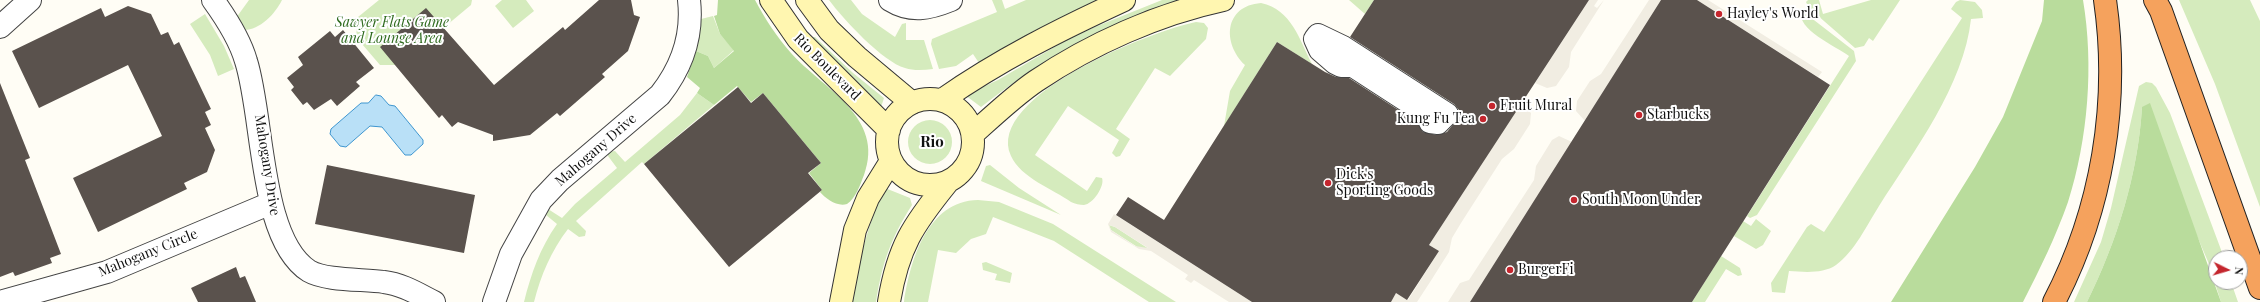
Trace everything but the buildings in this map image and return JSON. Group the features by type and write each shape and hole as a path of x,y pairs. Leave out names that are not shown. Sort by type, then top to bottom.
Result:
{"highway":[{"path":"2054,302 2078,248 2105,150 2109,112 2111,60 2105,0"},
{"path":"2155,0 2164,19 2260,288"}],"street":[{"path":"0,27 30,0"},
{"name":"Mahogany Drive","path":"212,0 233,33 247,62 256,100 270,203 279,232 290,252 311,272 399,285 434,302"},
{"name":"Mahogany Drive","path":"494,302 511,254 541,200 560,180 660,95 670,82 679,67 688,36 688,0"},
{"name":"Rio Boulevard","path":"771,0 798,39 889,130"},
{"name":"Rio Boulevard","path":"807,0 829,30 851,52 912,103"},
{"path":"890,0 908,8 923,9 951,0"},
{"path":"942,100 978,75 1060,29 1124,0"},
{"path":"973,134 1035,82 1078,55 1162,19 1223,0"},
{"path":"1320,35 1343,47 1447,114 1438,123 1430,122 1427,114 1355,67 1338,66 1320,50 1315,43 1315,36 1320,35"},
{"path":"926,99 942,100 962,112 969,122 973,134 973,149 969,163 960,175 947,183 938,185 919,185 903,176 891,161 887,140 889,130 898,114 912,103 926,99"},
{"path":"841,302 855,230 868,198 891,161"},
{"path":"889,302 894,272 910,232 947,183"},
{"name":"Mahogany Circle","path":"0,302 108,272 270,203"}],"green space":[{"path":"249,0 282,0 271,16 261,24 244,30 236,18"},
{"name":"Sawyer Flats Game and Lounge Area","path":"379,0 472,0 471,5 399,65 380,65 356,37 358,17"},
{"path":"502,0 526,0 534,11 513,28 495,6"},
{"path":"718,0 755,0 772,28 791,53 834,92 859,120 866,136 868,155 864,175 859,187 853,198 847,204 843,205 832,202 820,192 822,190 809,173 821,163 763,93 751,102 737,86 714,105 697,93 700,88 687,77 696,51 708,56 714,68 734,51 720,34 714,16 717,15"},
{"path":"829,0 851,0 862,14 895,37 902,24 906,23 906,40 924,40 933,69 908,69 886,58 853,28"},
{"path":"992,0 1002,0 1005,9 1026,0 1098,0 1047,25 979,63 973,54 956,66 939,69 931,44 932,39 997,12"},
{"path":"1162,0 1187,0 1128,20 1078,42 1035,68 981,107 965,95 998,80 1075,35"},
{"path":"1349,0 1374,0 1365,14"},
{"path":"1808,0 1819,0 1823,14 1871,0 1900,0 1873,41 1869,38 1864,46 1855,48 1809,8 1806,2"},
{"path":"1960,0 1975,2 1982,10 1983,18 1971,19 1959,68 1936,117 1855,245 1843,259 1831,268 1807,272 1789,271 1785,293 1772,292 1771,283 1807,227 1811,224 1824,232 1832,220 1962,18 1951,9 1956,2"},
{"path":"2044,0 2083,0 2088,50 2088,76 2084,128 2075,178 2068,202 2042,265 2023,302 1891,302 1975,167 2003,117 2042,21"},
{"path":"2179,0 2250,0 2260,21 2260,207 2215,84"},
{"path":"1261,3 1272,7 1287,19 1298,36 1312,64 1277,42 1224,126 1230,91 1245,65 1233,46 1230,37 1230,27 1234,18 1240,11 1249,6"},
{"path":"1801,10 1854,51 1856,61 1757,215 1750,218 1747,216 1849,56 1811,31 1801,17"},
{"path":"205,14 224,46 234,69 218,76 210,55 190,24"},
{"path":"713,16 720,34 734,50 714,68 708,56 696,51 701,19"},
{"path":"1196,22 1204,23 1208,28 1206,39 1170,76 1155,68 1116,129 1130,139 1120,156 1116,157 1112,153 1119,140 1068,106 1035,155 1087,191 1096,177 1102,178 1100,190 1091,201 1084,205 1071,202 1030,177 1016,164 1011,156 1009,133 1023,111 1047,89 1112,52 1146,38"},
{"path":"812,37 815,37 853,73 884,98 881,107 811,39"},
{"path":"2146,82 2152,83 2156,87 2170,113 2221,250 2208,250 2208,262 2142,107 2136,158 2131,182 2117,231 2087,302 2074,302 2101,242 2111,208 2139,86"},
{"path":"697,93 714,105 644,164 642,162 576,221 586,231 585,236 579,237 568,229 556,246 547,264 534,302 524,302 537,262 546,242 557,224 546,215 548,209 562,218 575,204 617,168 608,156 608,152 615,151 625,162 680,115"},
{"path":"2150,103 2208,266 2208,290 2217,290 2221,302 2087,302 2108,255 2124,207 2136,158 2142,107"},
{"path":"926,120 934,120 946,126 952,138 952,146 946,158 934,164 926,164 914,158 908,146 908,138 914,126"},
{"path":"990,165 1019,188 1061,215 981,181 986,166"},
{"path":"885,188 910,198 912,205 898,229 888,251 881,275 876,302 851,302 868,230"},
{"path":"978,200 999,202 1053,224 1176,302 1149,302 1054,241 993,217 986,234 971,239 956,253 938,250 928,302 904,302 911,269 917,252 924,236 934,222 946,211 960,203"},
{"path":"1756,219 1771,231 1763,245 1756,249 1734,236 1743,221 1751,226"},
{"path":"1109,225 1115,227 1149,249 1139,248 1111,230"},
{"path":"1721,256 1740,268 1742,275 1738,276 1726,269 1705,302 1692,302"},
{"path":"986,262 1012,273 1010,283 995,280 997,274 983,270 982,263"},
{"path":"2217,290 2234,290 2238,302 2221,302"}],"shaded area":[{"path":"1589,0 1598,0 1594,6 1597,8 1604,0 1571,52 1569,67 1556,86 1547,88 1535,83"},
{"path":"1649,0 1661,0 1585,121 1576,111 1577,101 1590,81 1601,74"},
{"path":"1697,0 1708,0 1822,72 1818,77"},
{"path":"1521,103 1531,113 1530,124 1514,149 1502,159 1461,223 1452,238 1449,252 1417,302 1391,302 1396,293 1408,300 1439,251 1429,245"},
{"path":"1559,136 1572,142 1470,302 1448,302 1460,283 1469,280 1534,180 1536,166 1552,140"},
{"path":"1114,214 1252,302 1229,302 1194,280 1191,283 1185,279 1188,275 1151,251 1139,249 1111,232 1108,224","holes":["1109,225 1115,227 1148,248 1135,246 1111,230"]}],"water":[{"path":"376,95 381,96 389,105 395,106 423,140 423,144 411,155 405,155 382,127 370,126 346,147 340,146 330,134 331,129 361,103 368,103"}],"place":[{"name":"Hayley's World","path":"1719,14"},
{"name":"Fruit Mural","path":"1492,106"},
{"name":"Starbucks","path":"1639,115"},
{"name":"Kung Fu Tea","path":"1483,119"},
{"name":"Dick's Sporting Goods","path":"1328,183"},
{"name":"South Moon Under","path":"1574,200"},
{"name":"BurgerFi","path":"1510,270"}],"district":[{"name":"Rio","path":"932,142"}]}
